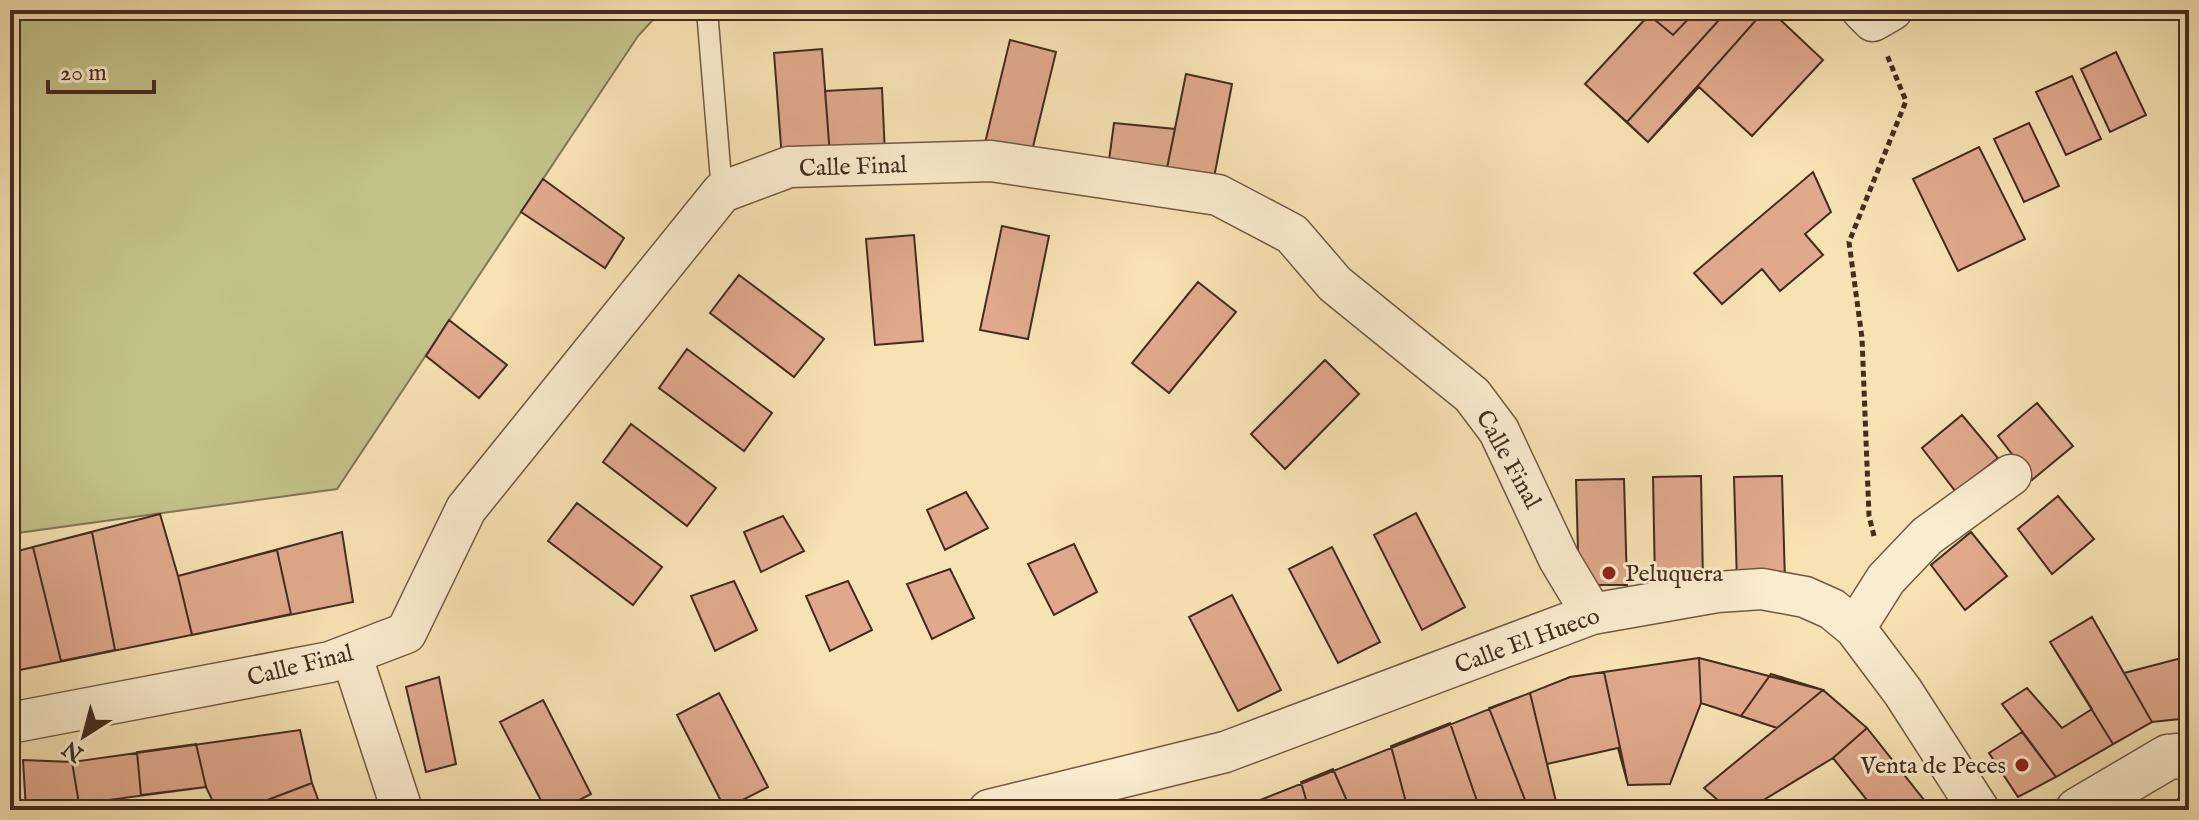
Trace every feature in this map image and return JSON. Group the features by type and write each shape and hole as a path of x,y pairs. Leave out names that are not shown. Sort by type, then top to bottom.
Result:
{"street":[{"name":"Calle Final","path":"10,723 330,662 406,633 466,509 722,192 789,167 991,161 1218,195 1292,234 1335,284 1472,395 1499,431 1559,559 1592,614"},
{"path":"1855,628 1886,579 1927,536 2011,475"},
{"name":"Calle El Hueco","path":"989,810 1225,752 1592,614 1717,592 1762,589 1805,597 1832,609 1855,628 1903,692 1979,810"},
{"path":"351,654 402,810"},
{"path":"2078,810 2168,757 2189,755"}],"lane":[{"path":"707,10 722,192"}],"path":[{"path":"1876,14 1906,101 1849,242 1862,338 1869,516 1886,579"}],"shaded area":[{"path":"10,10 662,10 638,36 337,489 10,534"}],"building":[{"path":"1649,10 1770,10 1823,60 1752,136 1699,87 1648,142 1585,84 1649,15"},
{"path":"1697,10 1728,10 1627,122 1585,84 1649,15 1673,35"},
{"path":"1728,10 1765,10 1648,142 1627,122"},
{"path":"1010,40 1056,52 1031,155 985,143"},
{"path":"822,49 830,155 782,159 774,53"},
{"path":"2116,52 2146,115 2110,132 2081,69"},
{"path":"1186,74 1232,84 1212,188 1165,178"},
{"path":"2072,76 2101,139 2066,155 2036,92"},
{"path":"882,88 885,155 830,155 825,91"},
{"path":"1114,123 1175,129 1165,178 1107,175"},
{"path":"2029,123 2059,186 2024,202 1994,139"},
{"path":"1979,147 2025,239 1958,271 1913,179"},
{"path":"1813,172 1831,212 1805,234 1823,255 1780,291 1762,269 1722,304 1694,273"},
{"path":"543,179 624,238 605,268 521,212"},
{"path":"1002,226 1049,236 1028,339 980,330"},
{"path":"914,235 923,341 875,345 866,239"},
{"path":"739,275 824,339 794,377 710,313"},
{"path":"1198,282 1236,312 1169,393 1132,363"},
{"path":"449,320 507,365 479,398 426,356"},
{"path":"687,349 772,413 744,451 659,388"},
{"path":"1325,360 1359,394 1285,469 1251,434"},
{"path":"2037,403 2073,446 2032,480 1998,436"},
{"path":"1962,415 1998,458 1956,492 1922,448"},
{"path":"631,424 716,488 687,526 603,462"},
{"path":"1701,476 1703,582 1655,582 1653,477"},
{"path":"1782,476 1785,582 1737,583 1734,477"},
{"path":"1624,479 1627,585 1579,585 1576,480"},
{"path":"966,492 988,528 945,550 927,510"},
{"path":"2058,496 2094,539 2052,574 2018,529"},
{"path":"577,503 662,567 633,605 548,541"},
{"path":"1416,513 1465,607 1422,630 1374,535"},
{"path":"160,514 178,576 342,532 353,602 10,672 10,553"},
{"path":"783,516 804,551 761,572 744,532"},
{"path":"92,532 115,650 61,661 33,547"},
{"path":"1971,532 2007,576 1965,610 1931,565"},
{"path":"1074,544 1097,592 1054,615 1028,564"},
{"path":"1332,547 1380,642 1338,663 1289,569"},
{"path":"277,550 291,614 192,635 178,576"},
{"path":"950,569 974,618 932,639 907,584"},
{"path":"734,581 757,630 715,651 691,596"},
{"path":"848,581 872,630 830,651 806,596"},
{"path":"1232,595 1281,690 1238,711 1189,617"},
{"path":"2092,617 2124,673 2189,656 2189,718 2152,722 2056,777 2002,704 2027,688 2062,728 2092,709 2050,642"},
{"path":"2092,617 2152,722 2113,744 2050,642"},
{"path":"1699,658 1701,703 1670,784 1628,785 1604,672"},
{"path":"1699,658 1823,690 1867,728 1833,758 1747,810 1729,810 1704,788 1777,728 1701,703 1670,784 1628,785 1618,748 1547,764 1558,810 1481,810 1478,804 1464,810 1235,810 1570,677"},
{"path":"1771,674 1823,690 1777,728 1741,716"},
{"path":"439,677 456,764 426,772 406,687"},
{"path":"719,693 768,787 725,809 677,715"},
{"path":"1530,693 1558,810 1529,810 1489,708"},
{"path":"543,700 591,794 560,810 546,810 500,722"},
{"path":"1450,723 1478,804 1464,810 1408,810 1391,746"},
{"path":"1867,728 1932,810 1875,810 1833,758"},
{"path":"300,730 312,783 241,810 217,810 206,787 79,804 72,762"},
{"name":"Venta de Peces","path":"2022,732 2056,777 2018,797 1989,753"},
{"path":"196,744 206,787 141,795 137,752"},
{"path":"23,760 72,762 80,810 26,810"},
{"path":"1333,769 1351,810 1309,810 1301,782"},
{"path":"312,783 322,810 241,810"},
{"path":"2189,795 2189,810 2161,810 2183,796"},
{"path":"2183,796 2189,810 2161,810"},
{"path":"1251,803 1253,810 1235,810"}],"place":[{"name":"Peluquera","path":"1609,573"},
{"name":"Venta de Peces","path":"2022,765"}]}
